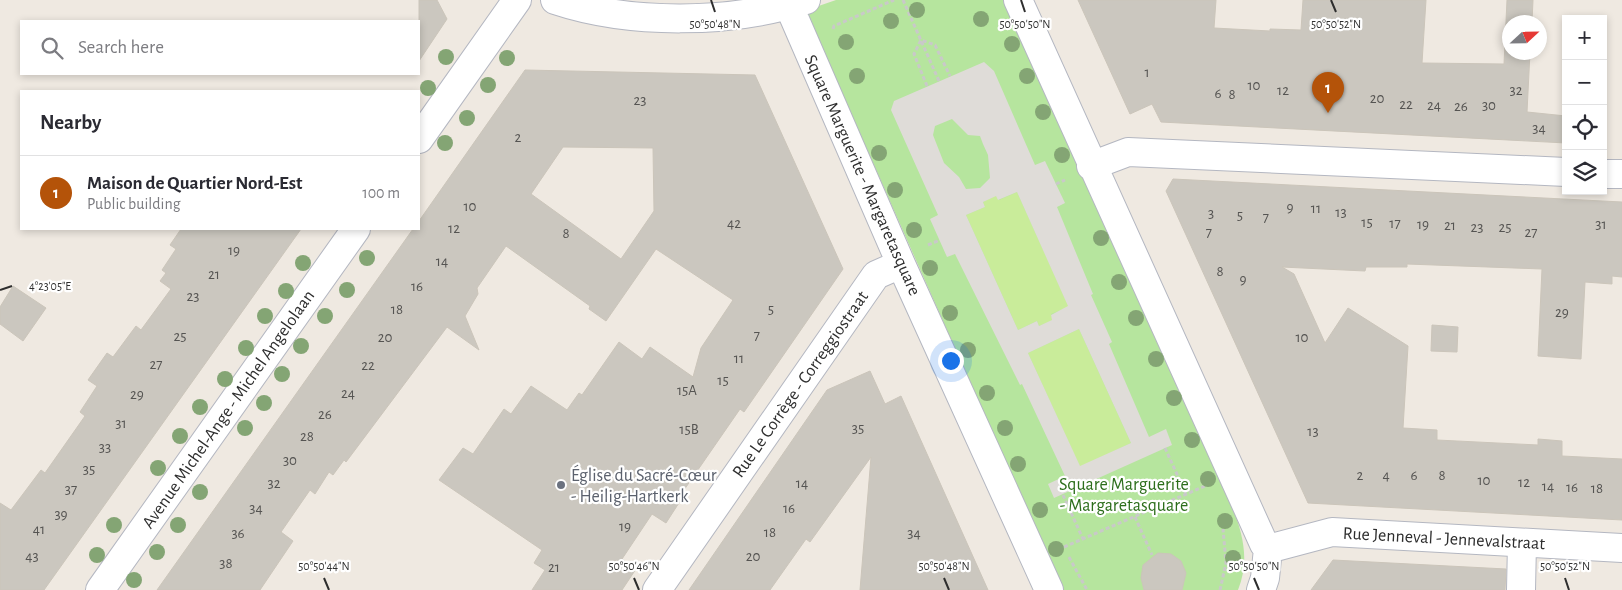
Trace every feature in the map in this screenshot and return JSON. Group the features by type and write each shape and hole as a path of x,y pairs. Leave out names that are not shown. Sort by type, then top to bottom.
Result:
{"street":[{"path":"420,139 517,0"},
{"path":"555,0 622,15 673,18 762,12 798,3"},
{"path":"1018,0 1080,172 1268,549 1265,578 1261,590"},
{"name":"Square Marguerite - Margaretasquare","path":"798,3 901,264 1049,590"},
{"path":"1080,172 1128,152 1562,172"},
{"path":"1607,174 1622,174"},
{"name":"Avenue Michel-Ange - Michel Angelolaan","path":"100,590 355,230"},
{"name":"Rue Le Corrège - Correggiostraat","path":"657,590 876,275 901,264"},
{"name":"Rue Jenneval - Jennevalstraat","path":"1268,549 1332,532 1622,548"},
{"path":"1521,590 1522,543"}],"path":[{"path":"836,36 832,27 894,0"},
{"path":"903,0 939,81"},
{"path":"921,40 928,41 935,46 950,76"},
{"path":"921,40 914,54 927,86"},
{"path":"1056,184 1080,172"},
{"path":"925,238 932,253"},
{"path":"928,245 940,240"},
{"path":"1165,448 1186,494"},
{"path":"1064,547 1207,484"},
{"path":"1063,495 1083,539"},
{"path":"1134,517 1152,555"},
{"path":"1060,538 1086,590"}],"green space":[{"name":"Square Marguerite - Margaretasquare","path":"836,0 1004,0 1224,486 1239,525 1244,550 1244,563 1238,590 1062,590 807,14 807,10"},
{"path":"1017,192 1069,307 1051,314 1053,320 1039,326 1037,321 1018,330 966,215 985,207 983,202 996,195 999,200"},
{"path":"1079,329 1131,443 1080,467 1028,353"}],"shaded area":[{"path":"984,62 994,71 1035,165 1045,161 1065,203 1057,207 1093,294 1091,295 1112,342 1109,344 1149,437 1166,429 1172,445 1054,498 1048,484 1065,476 1022,384 1020,385 955,254 947,257 930,219 938,215 891,110 894,101","holes":["952,119 968,135 980,136 988,155 990,178 980,188 966,189 959,177 944,163 933,135 935,126","1017,192 1068,306 1051,315 1052,320 1039,326 1037,321 1018,330 966,215 985,207 983,202 996,196 998,200","1079,329 1131,443 1080,466 1028,353"]}],"building":[{"path":"419,0 437,0 447,19 420,60 420,20"},
{"path":"1078,0 1216,0 1214,28 1270,31 1270,29 1301,30 1303,0 1426,0 1422,63 1504,64 1504,60 1530,60 1527,112 1562,116 1562,143 1161,122 1152,104 1130,114"},
{"path":"1507,0 1533,0 1532,15 1506,15"},
{"path":"525,70 755,75 843,269 744,412 740,409 684,490 686,492 666,523 652,514 622,559 636,569 622,590 532,590 545,570 534,563 542,550 439,480 463,448 473,454 504,409 511,414 531,386 567,410 579,393 582,395 619,342 642,359 650,347 693,377 701,348 733,300 656,249 606,321 589,309 590,306 506,246 477,288 478,294 465,316 479,350 447,327 346,462 344,460 333,475 329,472 315,494 310,490 281,532 293,541 260,590 157,590 412,230 420,230 420,220","holes":["563,147 653,148 654,211 621,259 531,194"]},
{"path":"1173,179 1622,202 1622,277 1612,276 1612,284 1585,282 1581,359 1538,356 1542,269 1407,264 1407,267 1366,267 1365,271 1282,267 1294,274 1325,343 1348,308 1408,346 1403,428 1437,430 1437,440 1538,445 1538,439 1562,441 1562,456 1622,459 1622,520 1308,503 1166,191"},
{"path":"180,230 300,230 44,590 0,590 0,503 11,510 41,470 45,473 85,416 80,412 97,386 88,380 107,353 113,357 136,326 141,330 171,289 160,281 166,273 162,270 176,249 170,245"},
{"path":"13,286 46,308 23,341 0,324 0,307"},
{"path":"1432,325 1458,327 1457,352 1431,351"},
{"path":"870,371 885,404 901,396 988,590 860,590 871,457 810,542 806,539 770,590 689,590 827,390"},
{"path":"1158,553 1171,554 1181,561 1186,573 1182,590 1144,590 1141,578 1143,565"},
{"path":"1333,560 1506,569 1505,590 1311,590"}],"place":[{"name":"Maison de Quartier Nord-Est","path":"1328,113"},
{"name":"Église du Sacré-Cœur - Heilig-Hartkerk","path":"561,485"}]}
